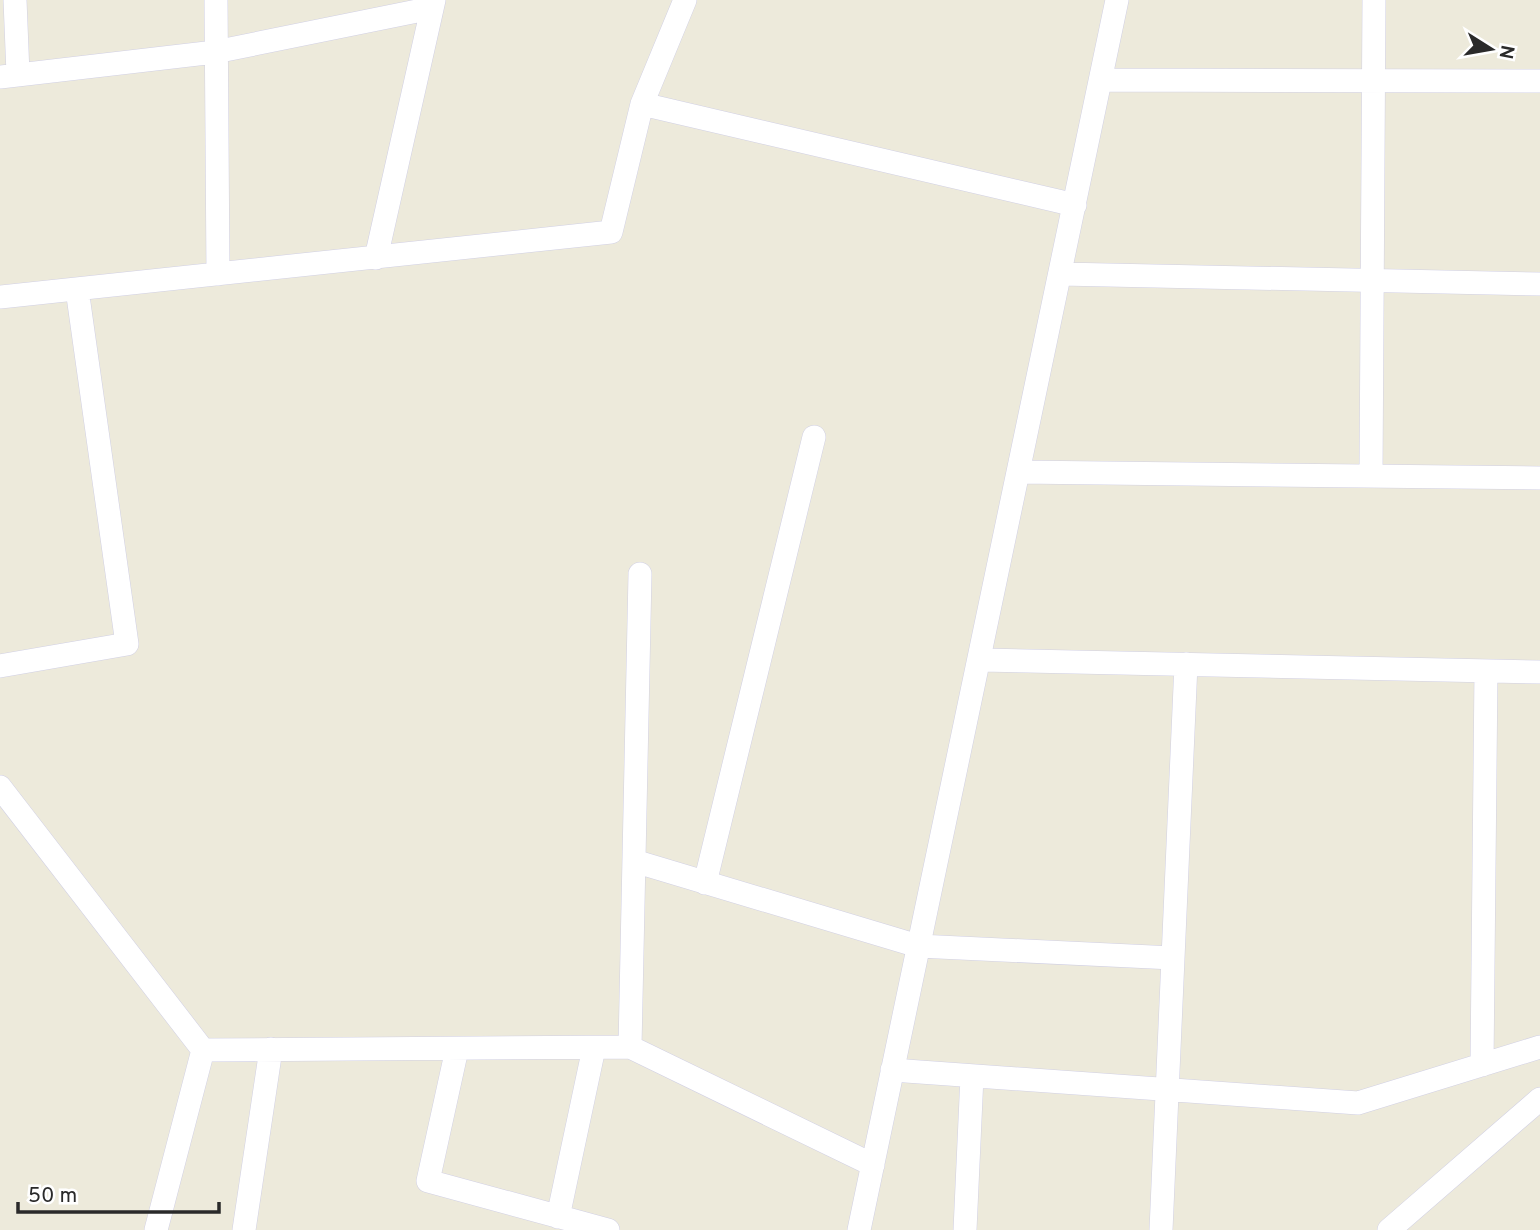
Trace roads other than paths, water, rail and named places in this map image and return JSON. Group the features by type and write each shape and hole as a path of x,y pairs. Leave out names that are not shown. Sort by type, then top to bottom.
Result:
{"street":[{"path":"15,0 9,76 215,52 433,4 376,258"},
{"path":"216,0 218,274"},
{"path":"0,297 611,232 642,104 685,0"},
{"path":"859,1230 981,660 1117,0"},
{"path":"1371,476 1374,0"},
{"path":"1101,80 1540,81"},
{"path":"642,104 1075,205"},
{"path":"1061,274 1540,284"},
{"path":"0,666 127,644 77,289"},
{"path":"705,883 814,437"},
{"path":"1019,472 1540,478"},
{"path":"630,1048 640,574"},
{"path":"981,660 1540,672"},
{"path":"1161,1230 1186,664"},
{"path":"1482,1065 1486,671"},
{"path":"0,787 203,1050"},
{"path":"634,861 918,946 1173,958"},
{"path":"892,1070 1358,1103 1540,1047"},
{"path":"558,1217 594,1048"},
{"path":"203,1050 630,1048 873,1164"},
{"path":"244,1230 271,1049"},
{"path":"457,1049 428,1181 608,1230"},
{"path":"156,1230 203,1050"},
{"path":"965,1230 972,1076"},
{"path":"1389,1230 1540,1100"}]}
